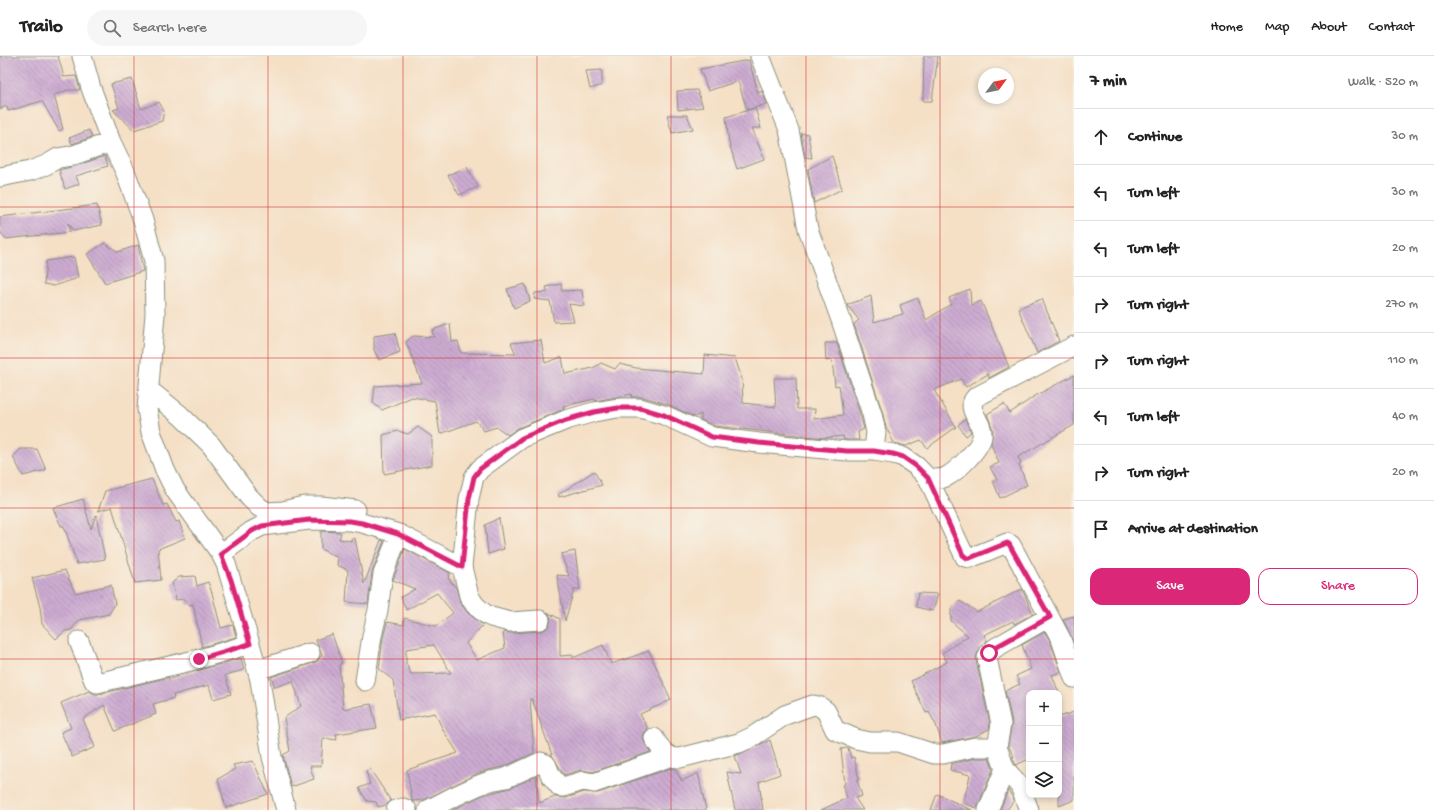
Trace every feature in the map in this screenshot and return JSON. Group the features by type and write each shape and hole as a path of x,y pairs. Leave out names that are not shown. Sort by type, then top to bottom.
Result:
{"street":[{"path":"82,56 91,88 111,142 125,171 143,220 154,261 155,314 147,409 151,432 165,470 175,490 221,554 231,580 257,670 272,757 286,810"},
{"path":"760,56 788,130 808,229 857,366 872,414 876,432 874,451"},
{"path":"0,177 46,165 58,158 71,156 111,142"},
{"path":"928,478 946,478 968,458 978,446 983,436 979,421 972,406 972,401 976,397 1074,346"},
{"path":"149,390 180,415 210,445 249,497 259,507 267,512 283,511 304,506 320,506 356,510"},
{"path":"540,620 510,622 491,617 475,605 470,596 462,567 469,499 474,477 480,469 522,438 566,420 594,412 618,408 640,408 664,415 712,437 767,444 847,451 874,451 903,457 916,466 928,478 963,555 970,558 1007,543 1009,544 1061,639 1074,678"},
{"path":"221,554 258,528 309,520 350,521 362,523 398,534 462,567"},
{"path":"365,681 383,574 398,534"},
{"path":"1029,810 1020,786 1005,769 997,747 1000,724 987,658 989,653 994,648 1050,617"},
{"path":"79,641 94,681 97,683 199,659 250,644"},
{"path":"257,670 310,653"},
{"path":"654,738 669,756 680,758 739,743 752,737 785,715 813,705 819,706 826,711 835,730 856,739 870,742 898,742 934,754 943,754 975,747 997,747"},
{"path":"428,810 479,785 506,778 541,762 546,764 557,785 563,787 583,781 594,783 669,756"},
{"path":"988,810 1005,769"},
{"path":"396,810 403,808 407,810"}],"building":[{"path":"0,56 58,56 64,77 76,76 80,90 68,90 54,95 63,129 59,131 42,101 8,111 7,106 0,109"},
{"path":"924,56 938,56 932,101 923,101"},
{"path":"749,60 758,93 762,91 767,104 747,110 738,81 708,91 700,69"},
{"path":"602,70 602,85 590,89 586,71"},
{"path":"132,79 141,109 159,102 164,111 162,121 134,130 113,110 119,108 111,84"},
{"path":"697,90 703,107 678,110 677,91"},
{"path":"755,108 761,128 752,128 764,159 737,169 729,143 726,117"},
{"path":"667,115 687,115 693,129 672,133"},
{"path":"89,130 92,137 72,144 69,138"},
{"path":"801,133 808,134 812,158 805,157"},
{"path":"105,156 108,166 76,176 79,184 65,189 59,170"},
{"path":"832,156 842,189 814,203 808,169"},
{"path":"467,167 478,187 459,195 448,175"},
{"path":"97,205 102,225 73,231 68,223 70,232 5,239 0,231 0,217"},
{"path":"105,243 118,252 138,245 143,271 105,283 87,254"},
{"path":"74,257 78,278 54,286 44,284 46,261"},
{"path":"525,284 530,301 514,308 507,289"},
{"path":"561,284 562,291 582,290 584,306 569,304 574,321 554,322 550,301 534,299 535,293 548,292 546,287"},
{"path":"970,289 971,305 981,301 1009,367 989,378 988,374 966,387 961,379 934,390 956,427 927,448 921,440 906,446 894,443 886,427 854,324 859,320 847,305 871,296 874,322 903,314 900,305 918,298 926,320 951,304 949,298"},
{"path":"1042,299 1059,341 1037,353 1018,308"},
{"path":"450,324 452,342 458,341 461,353 516,354 511,343 541,340 545,363 562,357 565,374 593,368 601,363 615,369 619,364 636,368 704,374 705,355 735,358 742,379 743,403 776,407 774,378 796,378 797,409 815,409 814,419 843,415 839,385 835,386 832,360 826,361 825,343 837,343 864,429 858,432 859,440 844,440 843,436 824,438 715,426 701,420 701,414 694,417 667,404 643,397 631,397 632,394 595,401 595,399 563,406 564,409 518,428 508,435 497,427 484,431 476,421 440,434 435,401 412,397 382,410 373,403 375,386 422,383 406,342 413,336 434,337 432,330"},
{"path":"395,333 400,352 379,360 374,350 374,336"},
{"path":"1074,375 1074,425 1018,457 1021,464 1019,465 1027,485 1000,498 993,481 997,480 990,467 999,463 991,444 993,430 987,414 1004,404 1010,413 1035,396"},
{"path":"965,419 971,432 966,436 958,425"},
{"path":"418,427 432,437 432,465 384,474 383,435 398,431 408,434"},
{"path":"21,449 37,449 46,470 23,476 13,457"},
{"path":"594,471 602,485 559,497 558,495"},
{"path":"152,479 163,505 167,504 176,522 179,521 185,538 158,549 161,580 135,583 112,507 98,511 105,491"},
{"path":"83,499 91,529 96,515 105,559 77,564 64,526 61,526 53,508"},
{"path":"499,518 504,549 488,554 485,525"},
{"path":"321,532 341,533 339,539 351,541 351,539 355,538 364,584 381,540 384,541 372,572 368,604 346,602 348,570 337,565 338,558 321,549"},
{"path":"405,549 450,573 448,578 456,588 460,602 468,613 483,625 466,643 477,660 505,648 503,632 511,633 541,631 546,629 551,620 547,612 560,619 560,656 573,655 573,658 603,645 611,664 649,651 671,700 640,714 648,729 644,733 643,739 650,752 593,772 580,770 564,775 552,755 532,699 530,699 534,753 503,767 474,775 424,800 413,801 407,770 458,753 443,730 435,713 399,720 393,680 379,669 383,638 387,622 404,625 404,618 436,626 453,613 437,593 406,610 401,597 415,589 393,580","holes":["434,645 451,673 411,674 406,663 406,649"]},
{"path":"575,551 580,589 574,590 565,621 557,575 569,576 561,554"},
{"path":"65,570 75,593 111,585 115,604 109,614 79,620 71,630 65,631 56,639 42,624 40,607 32,578"},
{"path":"195,576 197,586 208,582 221,628 233,625 236,637 202,647 193,604 188,605 185,599 176,600 172,583 179,577"},
{"path":"1022,589 1033,614 1014,624 1013,621 984,635 987,641 982,645 977,654 976,660 990,724 989,729 976,736 942,743 936,725 929,712 926,713 911,681 947,662 942,653 968,636 951,621 951,608 960,601 977,612"},
{"path":"918,593 938,594 933,611 916,607"},
{"path":"1074,616 1074,643 1063,619"},
{"path":"1045,632 1051,643 1061,672 1052,675 1058,690 1026,690 1026,760 1016,765 1008,745 1012,722 1005,691 1020,684 1016,676 1031,669 1022,645"},
{"path":"332,634 342,663 339,665 343,709 371,704 377,728 336,734 337,740 323,738 321,766 310,766 314,779 291,787 283,755 290,751 284,718 301,706 293,681 275,687 271,677 318,661 322,656 316,640"},
{"path":"241,658 244,670 225,675 231,694 213,699 209,685 173,695 174,698 153,704 156,714 115,731 104,705 83,719 95,747 72,757 61,732 71,728 61,703 89,691 95,694 100,694 169,677 169,679"},
{"path":"1074,712 1074,800 1059,806 1059,798 1062,798 1062,716"},
{"path":"770,740 780,774 759,782 763,810 735,810 727,772 741,774 735,756"},
{"path":"848,748 851,758 854,757 859,779 857,780 862,796 855,798 863,810 821,810 847,798 843,785 845,784 841,749"},
{"path":"976,758 989,758 993,769 977,808 963,803 970,775 950,770 951,764"},
{"path":"253,761 268,794 226,808 218,779 235,769 233,765"},
{"path":"671,768 675,769 682,781 698,773 706,810 452,810 483,795 510,788 536,776 539,803 555,797 566,798 584,792 598,793"},
{"path":"370,769 391,801 386,805 378,807 376,802 367,801 359,788 370,784 366,771"},
{"path":"1008,790 1014,800 1007,810 1000,810"},
{"path":"937,794 972,810 931,810"}],"route":[{"path":"199,659 250,644 226,564 221,554 255,529 262,526 309,520 350,521 362,523 398,534 428,548 462,567 469,499 474,477 480,469 522,438 566,420 594,412 618,408 640,408 664,415 712,437 847,451 874,451 903,457 916,466 928,478 963,555 970,558 1007,543 1011,545 1050,617 994,648 989,653"}]}
